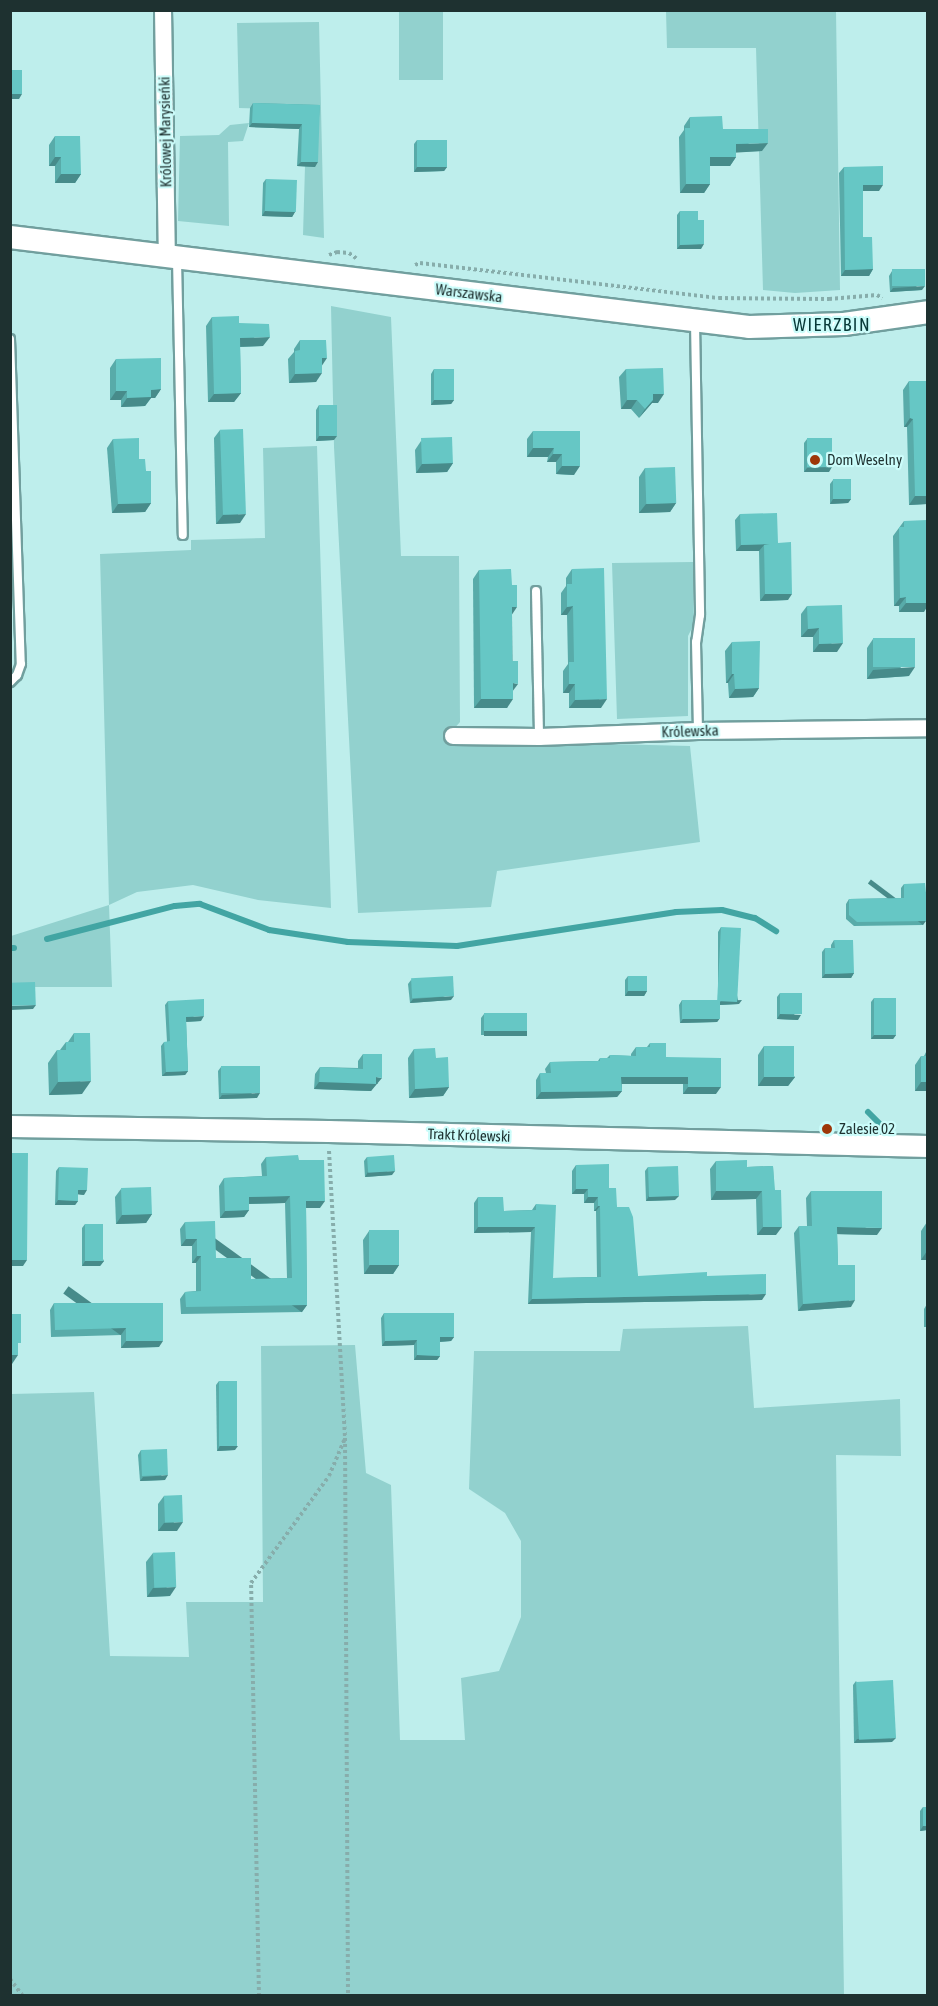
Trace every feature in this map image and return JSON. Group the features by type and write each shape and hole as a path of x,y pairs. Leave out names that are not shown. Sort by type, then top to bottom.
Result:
{"main road":[{"name":"Warszawska","path":"10,237 749,327 801,327 896,318 927,312"}],"street":[{"name":"Królowej Marysieńki","path":"163,10 172,255"},
{"name":"Królewska","path":"453,736 539,737 698,731 927,728"},
{"name":"Trakt Królewski","path":"10,1126 328,1131 927,1146"}],"lane":[{"path":"172,255 183,535"},
{"path":"695,321 700,615 696,642 698,731"},
{"path":"10,339 21,664 17,675 10,682"},
{"path":"536,591 539,737"}],"path":[{"path":"320,259 337,252 349,253 362,262"},
{"path":"405,268 420,263 719,298 830,299 877,295 890,303"},
{"path":"328,1131 345,1438 348,1995"},
{"path":"259,1995 251,1583 329,1476 345,1438"},
{"path":"10,1979 23,1995"}],"shaded area":[{"path":"399,11 443,11 443,80 399,80"},
{"path":"666,11 836,11 840,290 795,293 763,290 756,48 667,48"},
{"path":"319,22 324,238 303,235 305,166 317,110 239,108 237,23"},
{"path":"249,123 243,141 228,142 229,226 178,221 180,136 219,135 230,125"},
{"path":"331,306 391,317 401,556 459,556 460,722 444,740 690,746 700,842 497,871 491,907 358,913 334,447"},
{"path":"317,446 331,908 258,900 193,885 137,892 109,905 100,554 191,550 191,540 265,538 263,448"},
{"path":"693,562 694,624 688,636 688,716 617,719 612,563"},
{"path":"109,905 112,987 11,987 11,936"},
{"path":"748,1326 754,1408 900,1399 901,1456 836,1455 844,1995 11,1995 11,1394 94,1392 110,1656 189,1657 186,1602 263,1602 261,1346 355,1345 366,1473 391,1485 400,1740 465,1740 461,1678 499,1671 521,1617 521,1541 505,1513 469,1489 474,1351 620,1351 623,1329"}],"building":[{"path":"10,70 22,70 22,94 10,94"},
{"path":"253,103 320,105 318,162 301,162 302,124 252,123"},
{"path":"722,116 723,129 768,129 768,143 736,144 736,157 710,157 710,184 686,184 685,128 690,128 690,117"},
{"path":"55,136 80,136 81,174 61,174 61,157 55,157"},
{"path":"417,140 447,140 447,167 417,167"},
{"path":"883,166 883,185 863,185 863,237 872,237 873,269 845,270 844,167"},
{"path":"266,179 297,180 296,212 265,211"},
{"path":"680,211 698,211 698,220 704,220 704,244 680,245"},
{"path":"892,269 925,269 925,286 892,286"},
{"path":"239,316 239,323 269,324 270,337 240,338 241,393 214,394 212,317"},
{"path":"300,340 326,340 327,358 322,358 322,373 295,374 295,351 300,350"},
{"path":"161,358 161,389 151,390 151,397 127,398 127,391 116,391 116,359"},
{"path":"663,368 664,394 653,394 653,400 645,409 637,400 627,400 626,369"},
{"path":"434,369 454,369 454,400 434,400"},
{"path":"909,381 927,381 927,496 915,496 913,419 910,418"},
{"path":"319,405 337,405 337,436 319,436"},
{"path":"243,429 246,514 223,515 220,430"},
{"path":"533,431 580,431 580,466 562,466 562,454 553,454 554,448 533,448"},
{"path":"452,437 453,463 422,464 421,438"},
{"path":"139,438 139,459 145,459 146,471 151,471 151,503 118,504 113,439"},
{"path":"807,438 832,438 832,467 807,467"},
{"path":"675,467 676,503 646,504 645,468"},
{"path":"833,479 851,479 851,499 833,499"},
{"path":"777,513 778,543 791,542 792,594 765,594 764,545 770,544 741,545 740,514"},
{"path":"927,520 927,603 906,603 906,597 900,598 899,527 904,527 904,521"},
{"path":"604,568 607,699 575,700 575,684 569,684 569,662 574,662 573,606 567,607 567,584 572,584 572,569"},
{"path":"511,569 512,585 517,585 517,607 512,607 512,661 518,661 518,684 513,683 513,699 481,699 479,570"},
{"path":"842,605 843,643 819,644 819,628 808,629 807,606"},
{"path":"873,638 915,638 915,667 873,667"},
{"path":"760,641 759,688 735,689 734,674 732,674 732,642"},
{"path":"925,883 926,921 857,922 849,915 849,899 904,898 904,884"},
{"path":"721,927 741,928 737,1002 717,1001"},
{"path":"834,940 853,940 854,973 825,974 825,948 835,948"},
{"path":"453,976 454,996 412,998 411,978"},
{"path":"628,976 647,976 647,991 628,991"},
{"path":"35,982 36,1005 11,1006 10,983"},
{"path":"780,993 802,993 802,1014 780,1014"},
{"path":"874,998 896,998 896,1035 874,1035"},
{"path":"204,999 204,1016 186,1017 188,1071 166,1072 164,1042 170,1041 168,1001"},
{"path":"682,1000 720,1000 720,1019 682,1019"},
{"path":"484,1013 527,1013 527,1031 484,1031"},
{"path":"74,1033 90,1033 91,1081 58,1082 57,1050 66,1050 66,1042 74,1042"},
{"path":"650,1043 666,1043 666,1057 721,1058 721,1087 688,1087 688,1077 621,1077 622,1091 541,1092 540,1073 551,1073 550,1062 600,1061 600,1058 610,1058 610,1055 636,1056 636,1047 650,1047"},
{"path":"764,1046 794,1046 794,1077 764,1077"},
{"path":"435,1048 436,1058 448,1057 449,1087 415,1089 414,1049"},
{"path":"363,1054 382,1054 382,1078 376,1077 376,1084 319,1082 320,1067 363,1069"},
{"path":"921,1056 927,1056 927,1082 921,1082"},
{"path":"221,1066 260,1066 260,1093 221,1093"},
{"path":"11,1153 28,1153 27,1260 10,1260"},
{"path":"298,1155 299,1160 324,1160 325,1201 306,1201 307,1305 186,1307 185,1292 201,1291 201,1256 197,1256 197,1239 186,1239 185,1222 215,1221 216,1258 251,1258 251,1279 292,1278 290,1196 249,1197 249,1210 225,1211 224,1178 267,1176 266,1157"},
{"path":"394,1155 395,1171 368,1173 367,1157"},
{"path":"747,1160 747,1167 773,1166 775,1190 781,1190 782,1227 763,1227 762,1191 716,1191 716,1161"},
{"path":"609,1164 609,1188 616,1188 617,1207 629,1207 633,1217 638,1276 707,1272 707,1276 766,1274 766,1294 532,1299 535,1227 478,1227 478,1197 503,1197 504,1211 536,1210 536,1204 556,1205 553,1278 601,1277 598,1197 588,1197 588,1189 576,1189 576,1165"},
{"path":"678,1166 679,1196 649,1197 648,1167"},
{"path":"59,1167 88,1168 87,1190 78,1190 78,1201 58,1200"},
{"path":"151,1187 152,1214 122,1215 121,1188"},
{"path":"811,1191 882,1191 882,1228 837,1227 838,1265 855,1265 855,1300 803,1304 799,1226 812,1226"},
{"path":"85,1224 103,1224 103,1261 85,1261"},
{"path":"369,1230 399,1230 399,1265 369,1265"},
{"path":"54,1303 163,1303 163,1341 126,1341 126,1328 55,1330"},
{"path":"384,1313 454,1313 454,1337 440,1337 440,1356 417,1355 417,1340 385,1341"},
{"path":"10,1314 21,1314 21,1343 18,1343 18,1355 10,1355"},
{"path":"219,1381 237,1381 237,1446 219,1446"},
{"path":"167,1449 168,1475 142,1476 141,1450"},
{"path":"182,1495 183,1522 165,1523 164,1496"},
{"path":"175,1552 176,1587 154,1588 153,1553"},
{"path":"893,1680 896,1738 859,1740 856,1682"},
{"path":"923,1807 927,1807 927,1826 923,1826"}],"waterway":[{"path":"47,939 175,906 200,904 269,930 348,942 457,946 676,912 722,910 755,918 776,931"},
{"path":"868,1112 892,1136"}],"place":[{"name":"Dom Weselny","path":"815,460"},
{"name":"Zalesie 02","path":"827,1129"}],"district":[{"name":"WIERZBIN","path":"832,325"}]}
